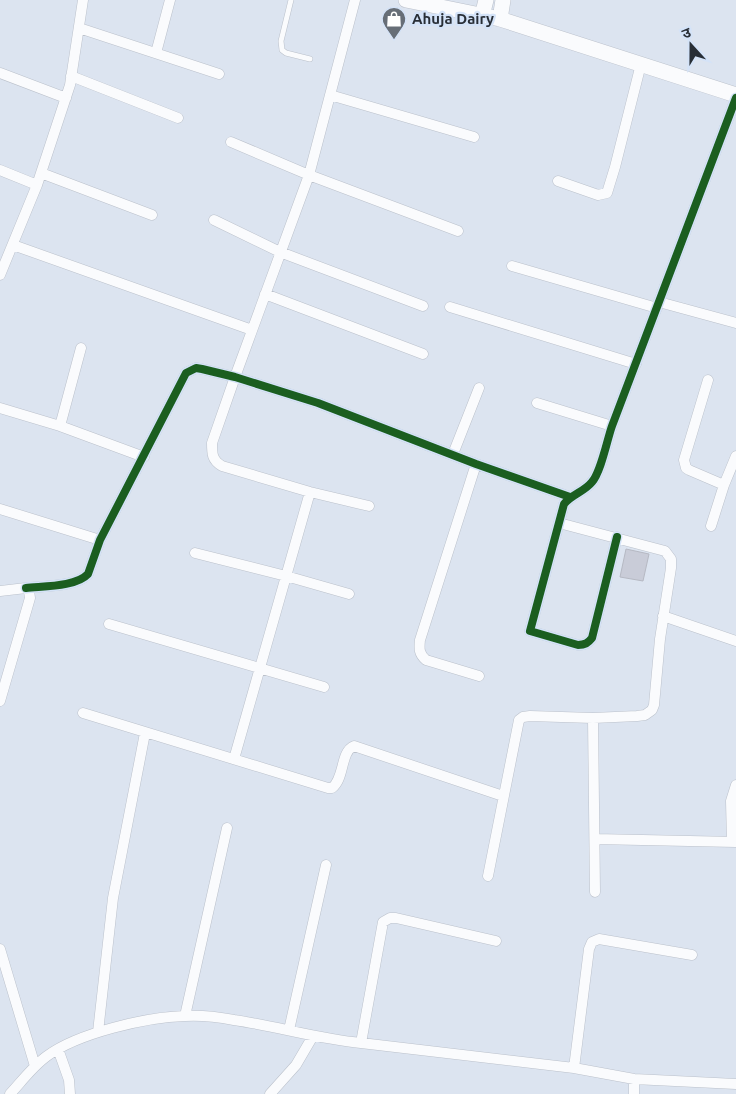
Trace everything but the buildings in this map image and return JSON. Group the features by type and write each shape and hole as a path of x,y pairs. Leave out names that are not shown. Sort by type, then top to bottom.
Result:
{"main road":[{"path":"482,16 486,0"},
{"path":"500,19 503,0"},
{"path":"414,1 500,19 736,96"}],"street":[{"path":"0,275 37,185 66,98 83,0"},
{"path":"156,53 170,0"},
{"path":"355,0 309,175 234,377 212,443 212,454 214,461 222,466 310,492 369,506"},
{"path":"79,28 219,74"},
{"path":"558,181 598,195 607,193 641,64"},
{"path":"0,73 66,98"},
{"path":"71,76 178,118"},
{"path":"330,95 474,137"},
{"path":"616,537 592,638 589,642 584,645 578,645 530,632 564,504 570,496 582,491 596,477 612,426 736,96"},
{"path":"231,142 309,175 458,231"},
{"path":"0,170 37,185"},
{"path":"41,173 152,215"},
{"path":"214,220 280,252 423,306"},
{"path":"13,245 252,330"},
{"path":"512,266 658,305 736,323"},
{"path":"265,294 423,354"},
{"path":"450,307 636,364"},
{"path":"60,426 81,348"},
{"path":"0,591 72,583 84,578 88,574 100,540 186,373 196,368 234,377 318,403 476,464 570,496"},
{"path":"708,380 684,464 689,470 724,485"},
{"path":"453,454 479,388"},
{"path":"537,402 612,426"},
{"path":"0,408 60,426 144,457"},
{"path":"711,526 724,485 736,456"},
{"path":"476,464 419,647 420,655 426,660 479,676"},
{"path":"234,759 310,492"},
{"path":"0,509 100,540"},
{"path":"488,876 519,720 523,716 593,718 637,716 645,715 652,710 654,705 671,559 665,551 559,524"},
{"path":"195,553 349,594"},
{"path":"0,701 30,598 26,588"},
{"path":"663,616 736,641"},
{"path":"109,624 324,687"},
{"path":"83,713 328,788 332,788 339,781 348,751 354,746 503,796"},
{"path":"593,718 596,892"},
{"path":"98,1032 113,898 146,733"},
{"path":"595,839 734,842 731,801 736,785"},
{"path":"185,1016 228,828"},
{"path":"289,1030 326,865"},
{"path":"361,1043 383,922 390,918 396,918 496,941"},
{"path":"574,1068 589,949 592,942 599,939 692,955"},
{"path":"0,951 34,1066"},
{"path":"10,1094 34,1066 58,1049 98,1032 167,1017 185,1016 235,1020 313,1036 574,1068 634,1079 736,1084"},
{"path":"270,1094 296,1065 313,1036"},
{"path":"58,1049 69,1080 70,1094"},
{"path":"634,1079 634,1094"}],"lane":[{"path":"291,0 281,41 282,50 286,53 310,59"}],"cycle path":[{"path":"617,537 591,640 578,645 530,631 564,504 589,485 598,471 612,426 736,98"},
{"path":"26,588 68,584 88,574 100,540 186,373 196,368 235,377 318,403 476,464 570,497"}],"place":[{"name":"Ahuja Dairy","path":"394,40"}]}
